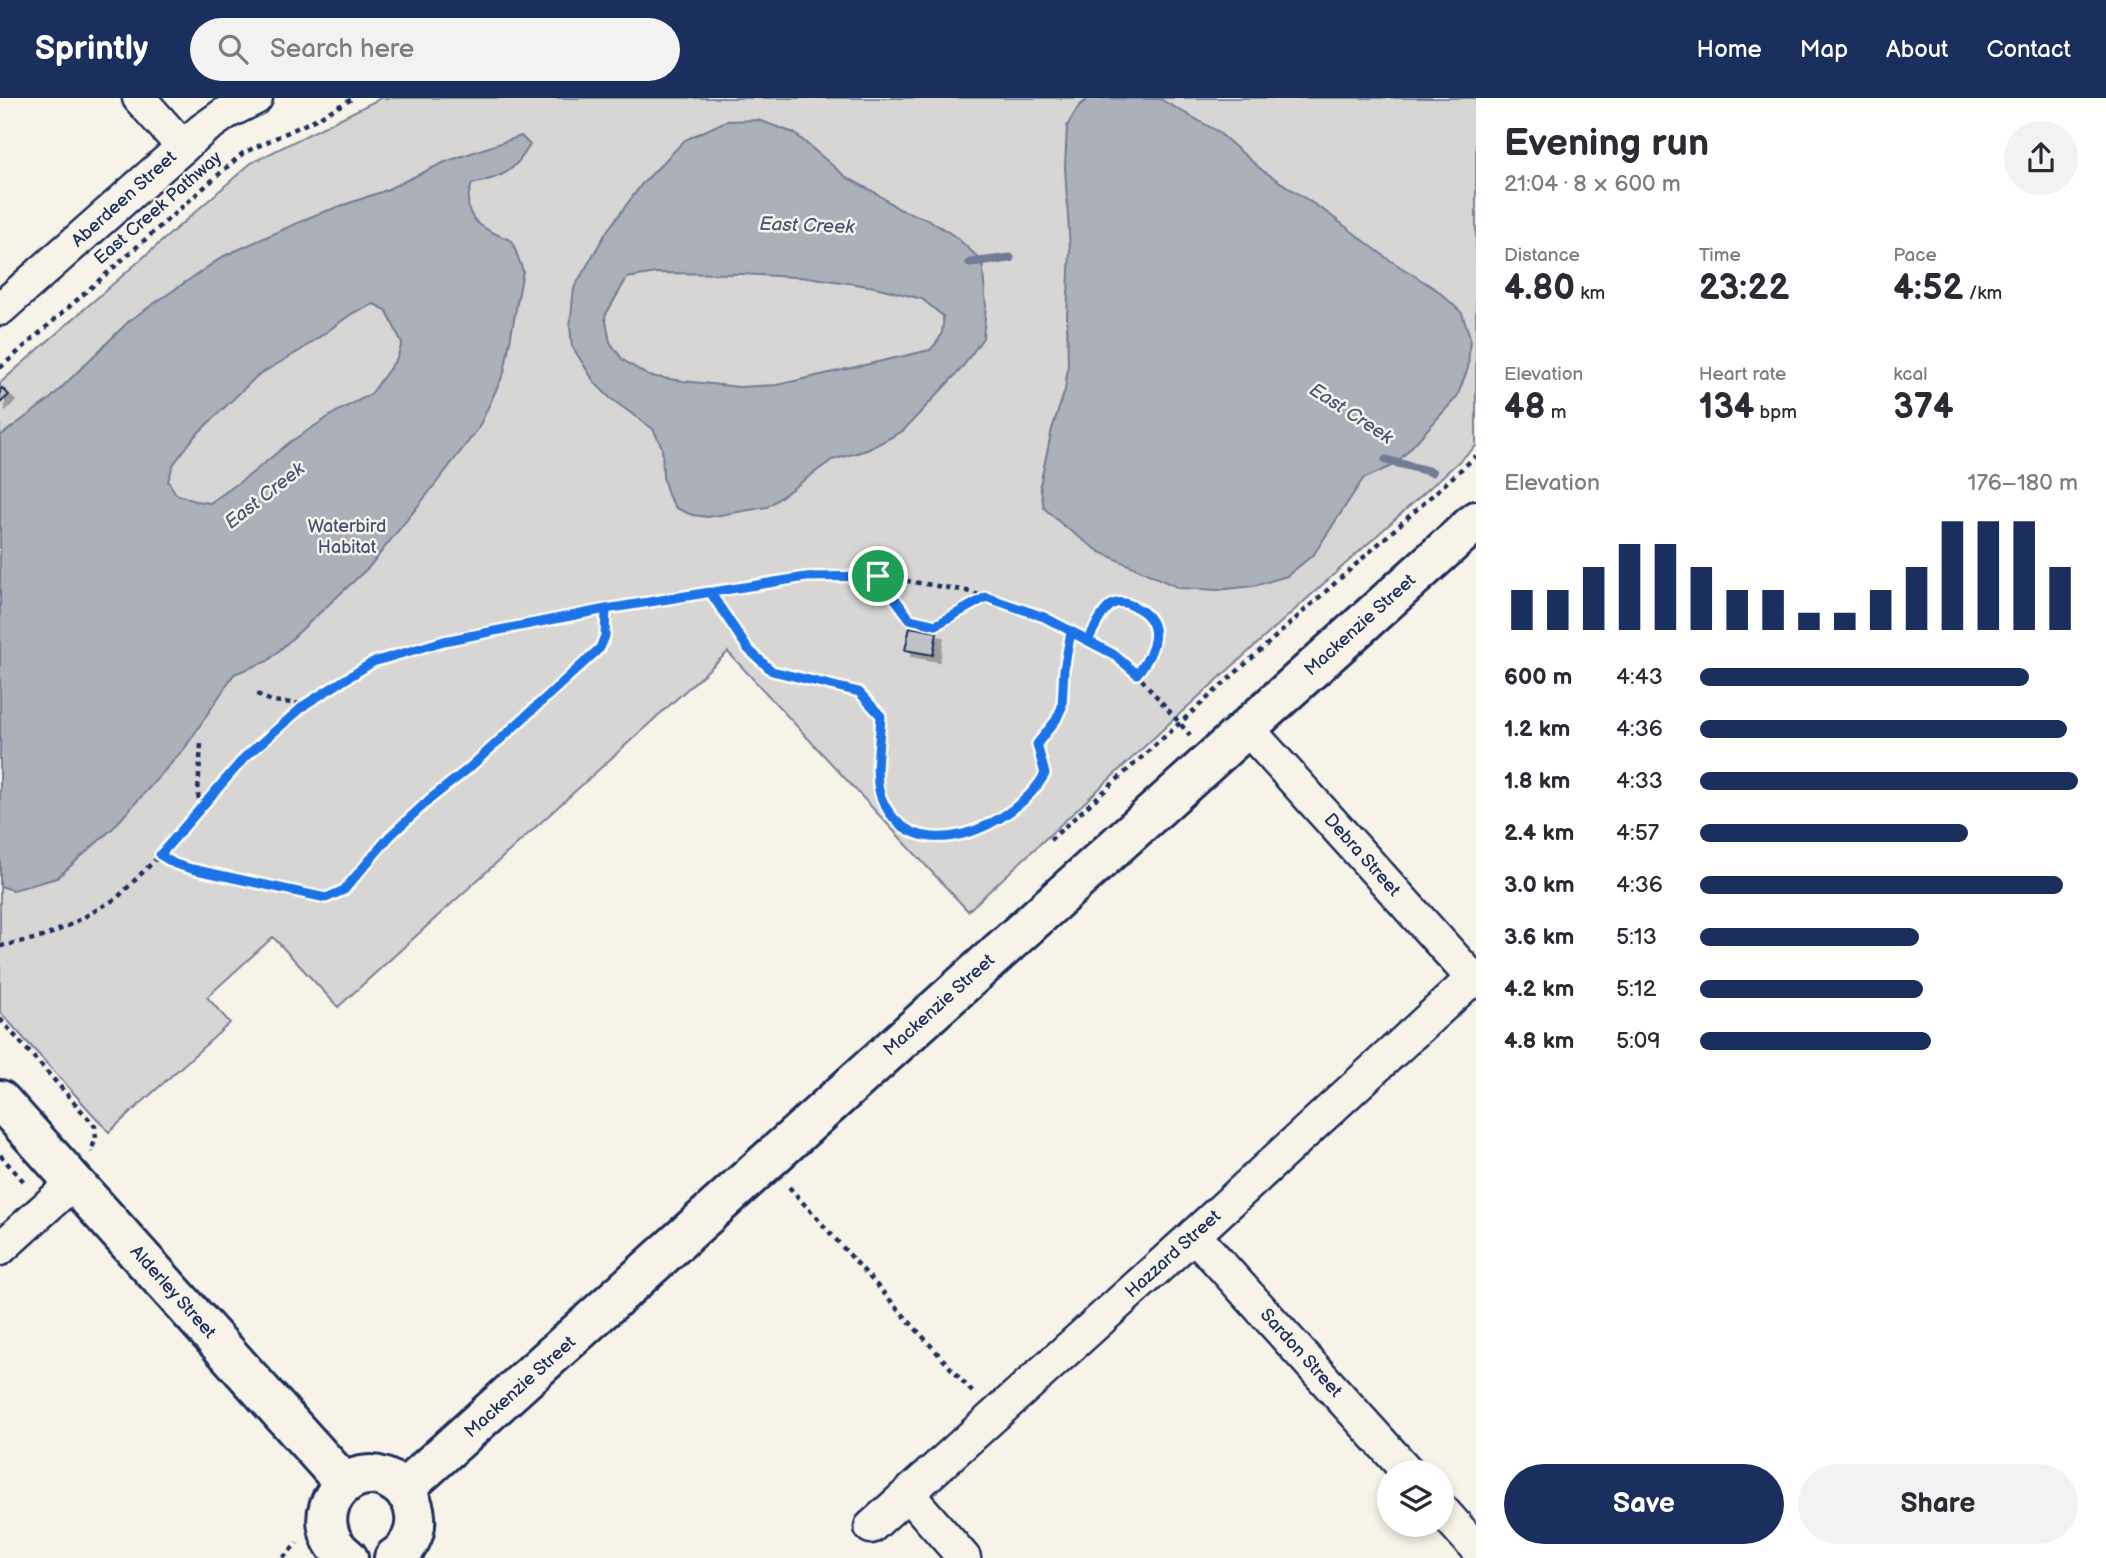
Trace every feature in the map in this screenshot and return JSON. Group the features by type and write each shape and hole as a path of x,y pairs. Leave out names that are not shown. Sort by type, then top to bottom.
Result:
{"main road":[{"name":"Mackenzie Street","path":"403,1490 1476,521"},
{"name":"Alderley Street","path":"0,1101 87,1171 345,1484"},
{"path":"338,1555 326,1518 332,1499 345,1484 356,1478 375,1476 394,1482 412,1503 415,1525 402,1556"}],"street":[{"path":"139,98 183,147"},
{"name":"Aberdeen Street","path":"0,309 183,147 226,113 256,98"},
{"name":"Debra Street","path":"1247,728 1474,980"},
{"name":"Hazzard Street","path":"872,1527 1474,980"},
{"path":"0,1249 87,1171"},
{"name":"Sardon Street","path":"1195,1235 1397,1460"},
{"path":"908,1494 964,1558"},
{"path":"1454,1523 1476,1548"}],"path":[{"name":"East Creek Pathway","path":"0,368 243,153 355,98"},
{"path":"1050,840 1476,456"},
{"path":"0,946 43,937 117,898 160,855 245,757 306,704 373,662 444,641 606,609 806,577 878,576 967,591 1044,617 1113,654 1137,674 1179,723"},
{"path":"878,576 910,619 936,625 986,597"},
{"path":"710,592 748,649 772,671 859,692 873,705 881,716 878,767 880,795 894,821 921,836 958,837 982,828 1038,788 1045,774 1037,744 1056,720 1062,707 1064,669 1071,632"},
{"path":"1088,640 1107,609 1115,603 1126,603 1143,611 1153,623 1155,637 1153,652 1137,674"},
{"path":"160,855 175,864 192,869 326,898 344,890 390,836 468,769 600,648 605,636 606,609"},
{"path":"257,694 271,701 306,704"},
{"path":"200,810 198,793 201,743"},
{"path":"0,1019 94,1126 96,1139 87,1171"},
{"path":"0,1155 25,1183"},
{"path":"766,1162 993,1416"}],"green space":[{"name":"Waterbird Habitat","path":"381,98 1476,98 1476,446 1175,718 968,911 728,652 338,1007 273,937 207,997 230,1023 109,1132 0,1012 0,383 251,163"}],"water":[{"path":"1089,98 1160,99 1217,131 1262,170 1329,214 1388,259 1437,290 1462,313 1470,337 1468,368 1457,397 1396,464 1363,479 1314,554 1287,576 1254,586 1218,590 1179,588 1100,552 1044,508 1040,485 1052,429 1065,390 1068,366 1070,250 1065,167 1067,126 1079,106"},
{"path":"758,120 794,133 846,177 899,209 929,220 956,237 982,261 986,306 983,338 961,369 903,431 867,450 832,460 767,507 708,517 692,515 676,508 668,495 663,477 662,447 653,429 610,398 595,383 572,346 570,326 574,288 607,231 642,184 685,140 726,121","holes":["656,273 814,278 875,287 922,299 943,316 942,331 930,350 777,385 739,387 649,376 623,360 610,342 605,316 627,278"]},
{"path":"521,136 530,145 512,168 492,179 472,184 469,196 468,206 476,221 512,241 523,271 504,373 478,429 369,567 268,661 234,674 185,748 112,829 57,878 13,890 0,886 0,436 50,399 130,320 224,256 315,215 384,191 445,162","holes":["374,304 386,310 402,343 397,358 371,394 336,412 290,442 210,503 176,494 168,481 173,465 195,436 257,376 301,350 353,313"]}],"building":[{"path":"2,388 9,395 0,403 0,390"},
{"path":"910,627 937,632 933,655 905,650"}],"waterway":[{"name":"East Creek","path":"970,263 1010,258"},
{"name":"East Creek","path":"1386,460 1432,472"}],"route":[{"path":"878,576 806,577 606,609 444,641 373,662 306,704 245,757 160,855 175,864 192,869 326,898 344,890 390,836 468,769 600,648 605,636 606,609 710,592 748,649 772,671 859,692 881,716 878,767 880,795 894,821 921,836 958,837 982,828 1038,788 1045,774 1037,744 1056,720 1062,707 1062,684 1071,632 1113,654 1137,674 1153,652 1153,623 1143,611 1126,603 1115,603 1107,609 1088,640 1044,617 986,597 936,625 910,619 878,576"}]}
